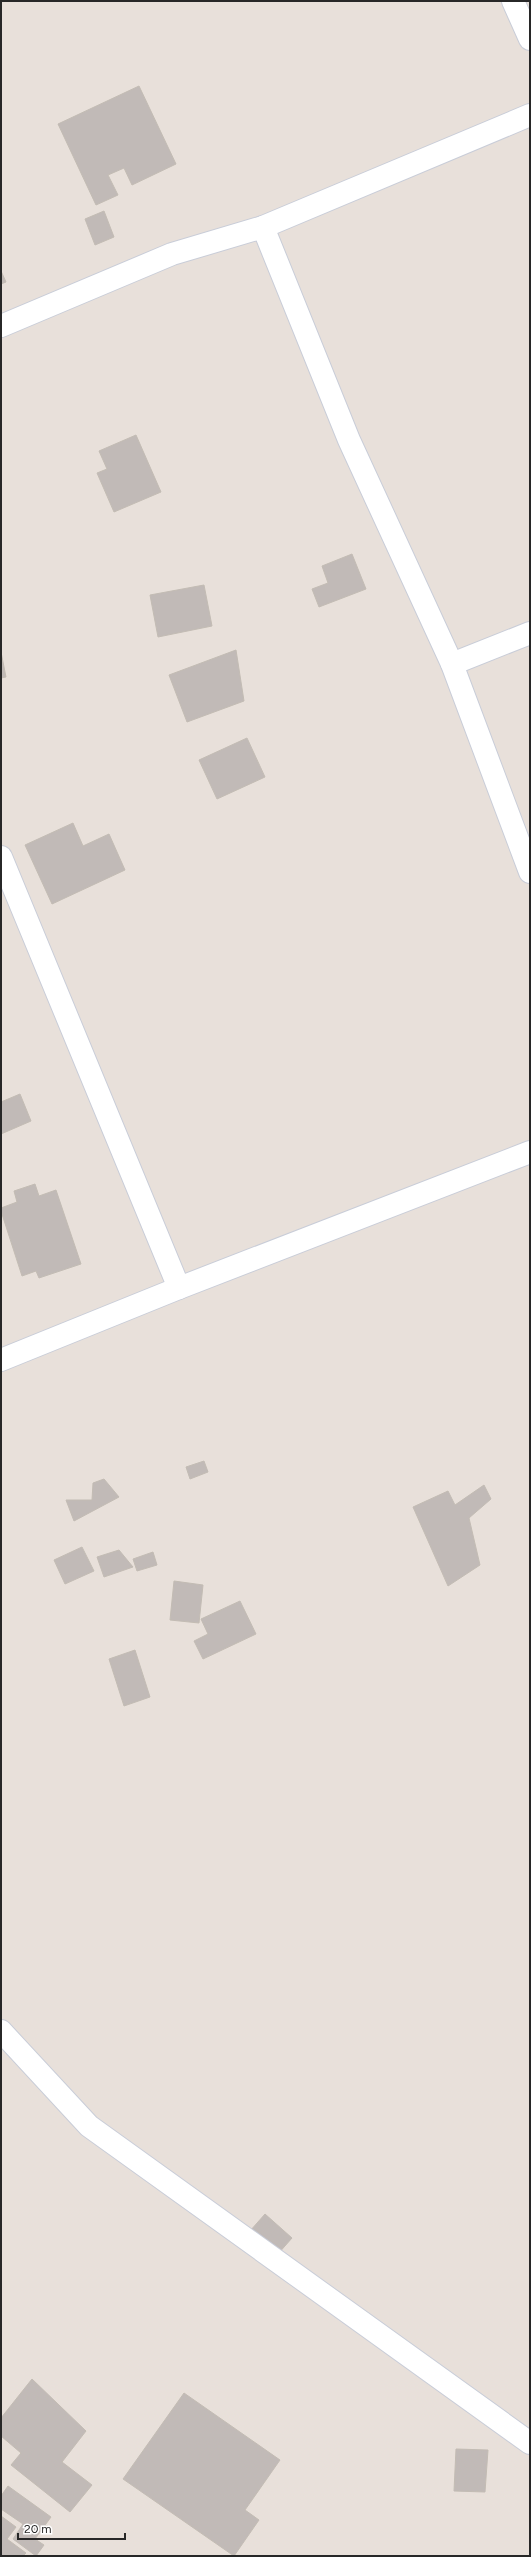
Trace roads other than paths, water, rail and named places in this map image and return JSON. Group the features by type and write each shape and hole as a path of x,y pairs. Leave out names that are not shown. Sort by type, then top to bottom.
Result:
{"street":[{"path":"513,1 530,39"},
{"path":"1,326 172,254 263,227 530,115"},
{"path":"263,227 349,440 452,664 530,872"},
{"path":"452,664 530,633"},
{"path":"2,860 179,1288"},
{"path":"1,1360 179,1288 530,1152"},
{"path":"1,2031 89,2126 530,2444"}]}
